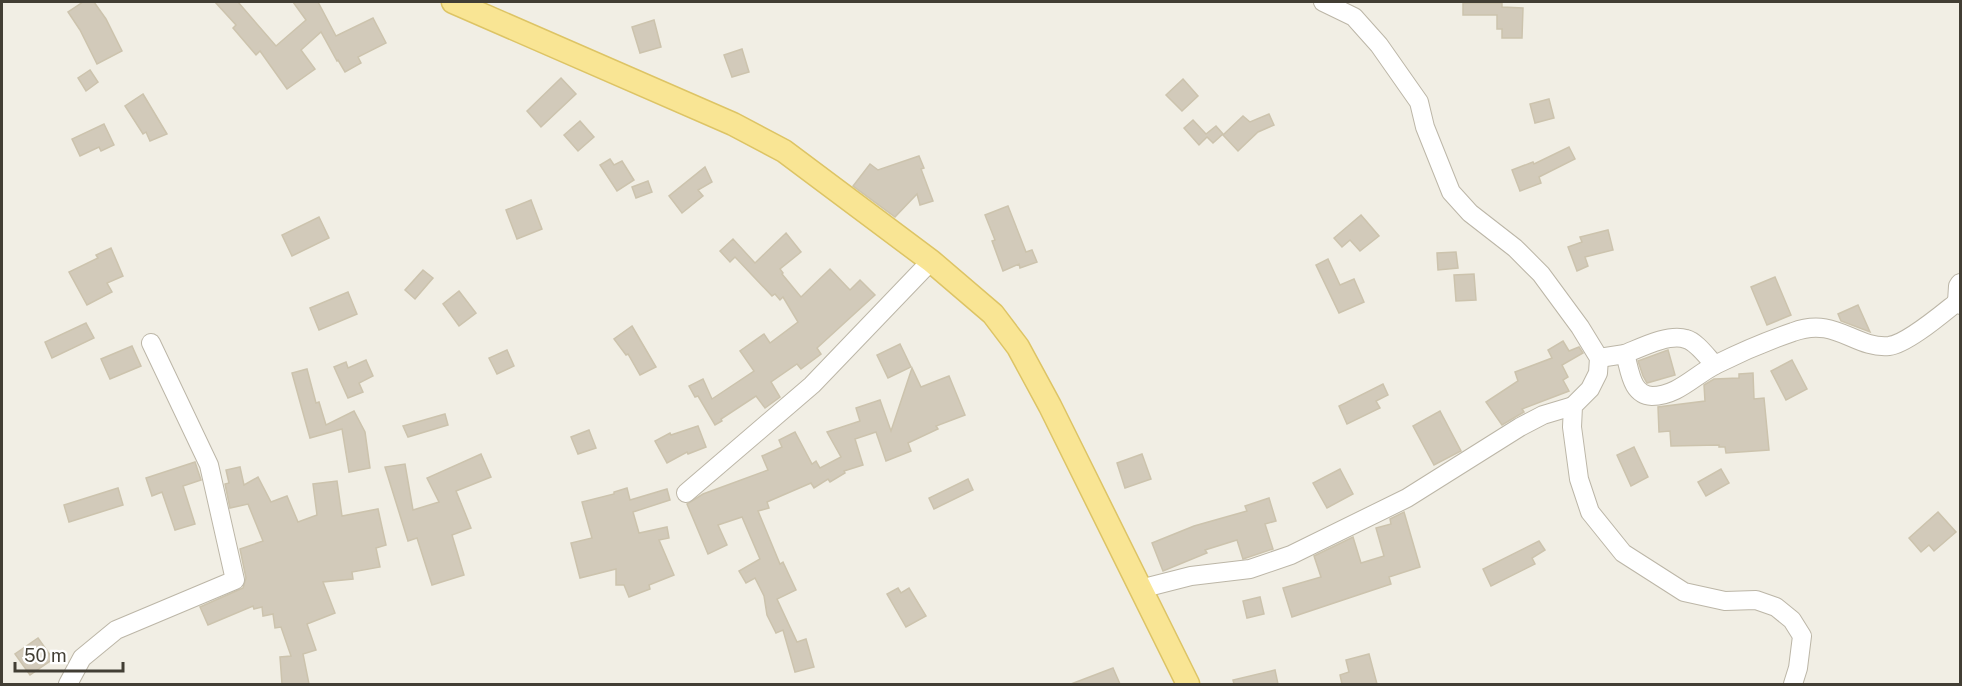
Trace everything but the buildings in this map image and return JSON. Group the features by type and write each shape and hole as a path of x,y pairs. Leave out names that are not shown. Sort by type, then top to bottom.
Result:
{"main road":[{"path":"461,3 733,124 784,151 931,261 993,314 1018,347 1050,406 1188,684"}],"street":[{"path":"1140,589 1191,576 1250,569 1292,555 1407,498 1520,427 1543,415 1573,406 1590,389 1598,374 1599,358 1580,327 1541,274 1515,248 1470,213 1451,192 1425,127 1419,102 1379,45 1354,17 1323,2"},
{"path":"686,494 812,385 931,261"},
{"path":"1625,354 1634,387 1651,396 1676,389 1715,365 1794,331 1812,327 1826,327 1877,346 1892,346 1924,329 1959,304 1958,286 1960,284"},
{"path":"1599,358 1625,354 1657,341 1677,338 1687,339 1715,365"},
{"path":"68,684 82,658 116,630 236,580 209,465 151,343"},
{"path":"1573,406 1572,427 1579,479 1590,512 1623,553 1684,592 1725,601 1756,600 1776,607 1784,613 1792,620 1802,636 1798,668 1793,684"}]}
